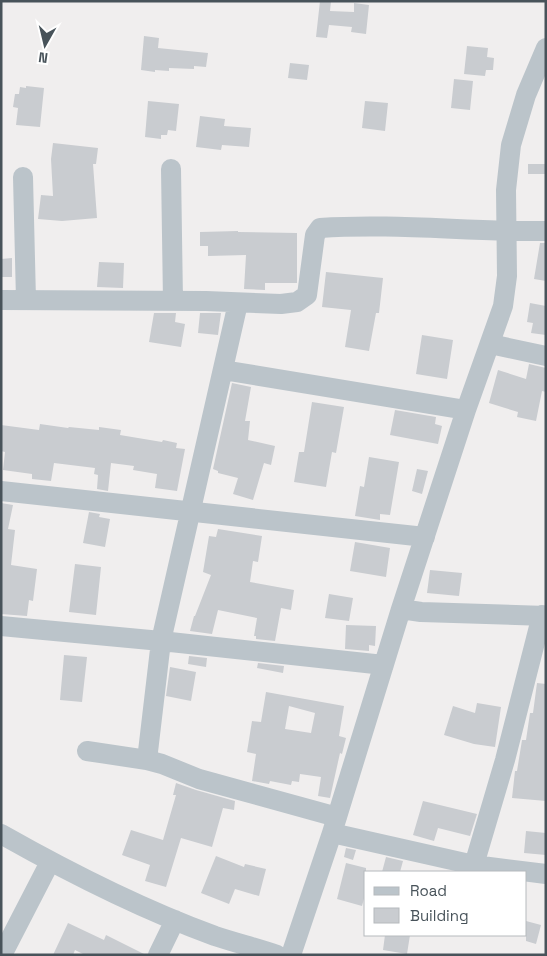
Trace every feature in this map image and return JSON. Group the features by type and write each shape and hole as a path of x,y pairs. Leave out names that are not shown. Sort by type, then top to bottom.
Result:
{"street":[{"path":"291,955 466,410 503,306 507,276 506,190 511,145 526,95 546,48"},
{"path":"171,169 173,301"},
{"path":"23,177 26,300"},
{"path":"1,300 281,304 297,302 307,295 315,235 320,228 396,227 505,232 546,231"},
{"path":"147,760 162,641 238,303"},
{"path":"490,344 546,356"},
{"path":"222,370 466,410"},
{"path":"1,491 425,537"},
{"path":"401,609 421,612 544,615 505,760 474,865"},
{"path":"1,626 384,665"},
{"path":"87,751 162,764 199,780 334,825 474,865 522,871"},
{"path":"1,834 50,862 137,904 216,936 277,955"},
{"path":"2,955 50,862"},
{"path":"527,872 546,874"},
{"path":"158,955 175,920"}],"building":[{"path":"320,1 331,1 330,11 354,12 354,3 369,5 366,34 351,32 352,27 329,25 327,38 316,37"},
{"path":"144,36 159,38 158,48 208,53 206,67 194,66 194,69 169,68 169,71 155,70 155,72 141,70"},
{"path":"467,46 488,48 487,57 494,58 493,70 486,70 485,76 464,74"},
{"path":"290,63 309,65 307,80 288,78"},
{"path":"454,79 473,81 470,110 451,108"},
{"path":"26,86 44,88 40,127 16,125 18,108 13,107 15,94 19,94 20,87 26,88"},
{"path":"148,101 179,104 176,131 168,130 167,135 161,135 161,139 145,137"},
{"path":"365,101 388,103 385,131 362,128"},
{"path":"200,116 225,119 224,126 251,128 249,147 222,145 221,150 196,147"},
{"path":"53,143 98,148 96,164 93,164 97,218 62,221 38,219 41,195 53,196 51,159"},
{"path":"528,164 546,164 546,174 528,174"},
{"path":"200,232 297,233 297,283 265,283 265,290 244,289 246,255 208,256 208,246 200,246"},
{"path":"540,243 546,243 546,281 534,279"},
{"path":"12,258 12,277 1,277 1,259"},
{"path":"99,262 124,263 123,288 97,287"},
{"path":"326,272 383,278 379,313 376,313 369,351 345,347 351,310 322,307"},
{"path":"530,303 546,306 546,335 531,333 533,323 527,322"},
{"path":"154,313 176,313 175,322 185,324 181,347 149,342"},
{"path":"200,313 221,313 218,335 198,333"},
{"path":"422,335 453,340 447,379 416,374"},
{"path":"529,364 546,368 546,392 542,391 536,421 517,417 518,412 489,403 498,370 526,379"},
{"path":"232,383 251,387 245,421 250,421 248,440 275,446 271,465 264,463 253,500 233,494 238,478 218,473 218,471 213,469"},
{"path":"312,402 344,407 336,453 332,452 326,487 294,482 299,452 304,452"},
{"path":"395,410 436,417 435,424 442,426 438,444 390,435"},
{"path":"40,424 68,428 99,430 99,427 121,430 120,435 177,443 176,448 185,449 177,491 155,488 157,474 133,470 134,466 111,463 108,491 97,489 98,475 94,474 95,468 54,463 51,481 32,479 32,474 3,470 5,452 1,451 1,425 39,430"},
{"path":"369,457 399,462 390,515 380,514 380,520 355,516 360,486 364,487"},
{"path":"417,469 428,471 422,494 412,491"},
{"path":"1,503 13,505 8,529 15,530 11,565 37,569 33,601 29,600 27,616 1,614"},
{"path":"89,512 100,514 99,517 110,519 105,547 83,543"},
{"path":"218,529 262,536 258,562 253,561 250,582 294,590 291,610 281,608 275,641 256,639 256,636 254,636 257,618 218,610 212,634 190,631 194,616 211,575 203,572 209,536 216,537"},
{"path":"355,542 390,548 386,577 350,571"},
{"path":"75,564 101,567 96,615 69,612"},
{"path":"430,570 462,573 459,596 427,593"},
{"path":"329,594 353,598 349,621 325,618"},
{"path":"346,625 376,626 375,646 369,645 369,651 345,649"},
{"path":"64,655 87,657 82,702 60,700"},
{"path":"189,656 207,658 206,667 188,664"},
{"path":"258,663 284,666 283,673 257,668"},
{"path":"170,667 196,672 191,701 166,696"},
{"path":"537,683 546,684 546,801 512,798 515,771 517,771 522,740 526,740 530,713 533,713"},
{"path":"266,692 344,706 339,736 346,738 342,754 340,753 330,798 318,796 321,777 300,774 299,782 292,781 291,785 270,781 269,784 252,781 256,754 247,752 252,721 261,722","holes":["289,706 315,713 311,733 285,729"]},
{"path":"477,703 501,707 495,747 474,744 444,735 453,706 475,713"},
{"path":"176,783 235,801 234,810 223,808 212,847 181,838 166,887 145,881 150,865 122,855 131,830 163,840 176,795 173,795"},
{"path":"423,801 477,814 470,836 438,828 434,841 413,835"},
{"path":"526,831 546,833 546,855 524,853"},
{"path":"346,848 356,850 353,860 344,857"},
{"path":"216,856 244,867 245,864 266,869 259,896 235,889 229,904 201,893"},
{"path":"386,857 403,861 400,871 382,871"},
{"path":"346,863 366,868 366,871 364,871 364,898 362,906 337,899"},
{"path":"527,921 541,925 536,944 526,941"},
{"path":"68,923 104,940 106,935 146,955 85,955 75,950 73,955 53,955"},
{"path":"385,936 410,936 407,954 383,950"}]}
